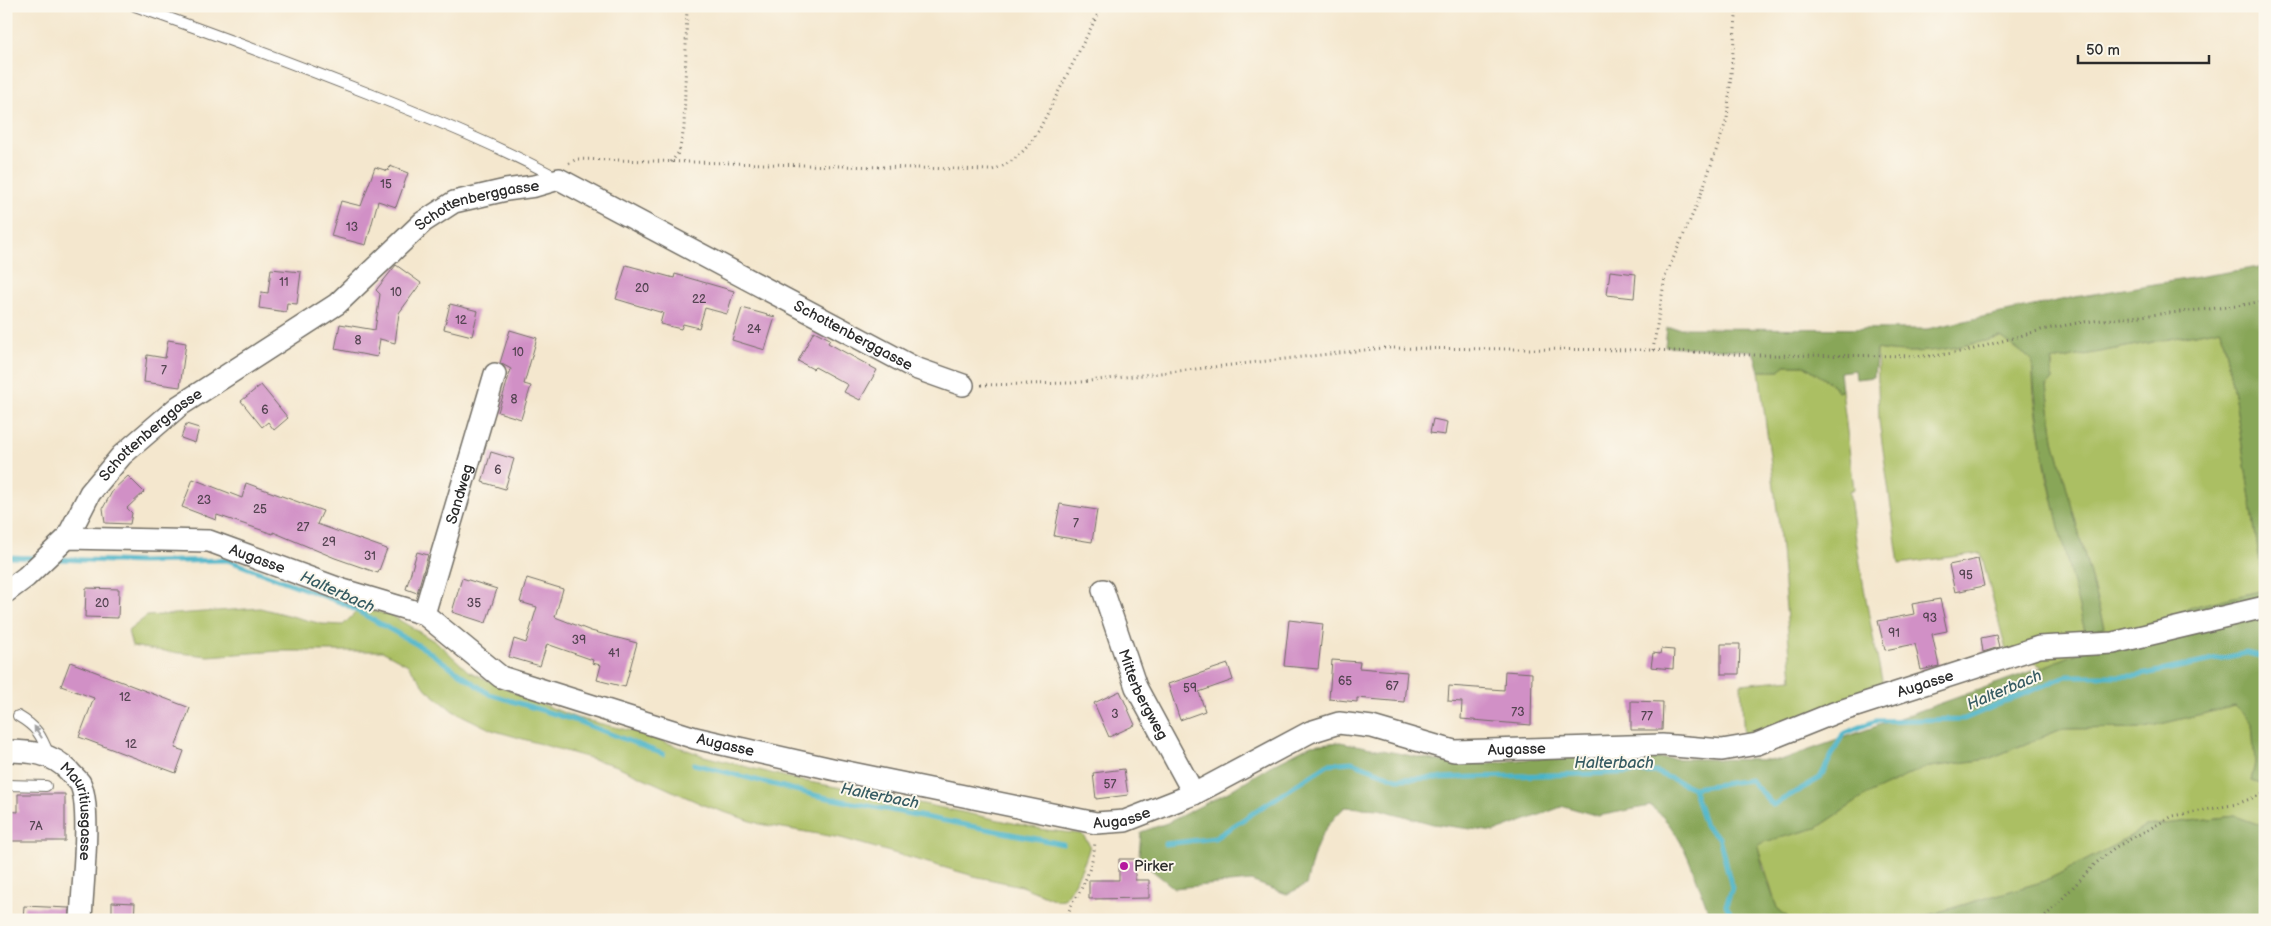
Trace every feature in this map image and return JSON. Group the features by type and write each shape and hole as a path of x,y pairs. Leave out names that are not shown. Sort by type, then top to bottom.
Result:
{"street":[{"name":"Schottenberggasse","path":"62,542 90,493 122,455 179,406 337,304 423,222 454,202 506,190 548,184 559,179 915,368 963,385"},
{"name":"Sandweg","path":"424,614 495,374"},
{"name":"Augasse","path":"62,542 209,540 343,590 424,614 501,677 695,738 832,769 1096,823 1125,821 1194,794 1310,732 1339,723 1372,727 1454,750 1662,745 1722,750 1757,744 1834,713 2039,647 2113,643 2265,607"},
{"path":"6,592 26,577 62,542"},
{"name":"Mitterbergweg","path":"1102,590 1136,687 1194,794"},
{"name":"Mauritiusgasse","path":"6,751 30,751 49,756 62,764 80,782 86,810 81,920"}],"lane":[{"path":"135,6 284,60 425,115 525,160 559,179"},
{"path":"18,716 32,724 40,735 49,756"},
{"path":"6,786 46,786"}],"path":[{"path":"671,162 679,152 684,129 687,6"},
{"path":"559,179 566,166 577,160 992,170 1006,166 1019,157 1039,130 1102,6"},
{"path":"1653,350 1665,277 1698,200 1727,119 1737,6"},
{"path":"963,385 1071,383 1383,348 1653,350 1752,355 1933,356 1967,351 2041,330 2083,322 2236,306 2265,301"},
{"path":"2042,920 2095,864 2114,848 2173,816 2237,804 2265,793"},
{"path":"1067,920 1067,912 1082,887 1094,854"}],"green space":[{"path":"2265,266 2265,785 2251,781 2255,763 2252,723 2235,706 2144,728 2062,729 1988,759 1923,768 1868,794 1817,828 1764,842 1758,846 1763,868 1777,908 1791,920 1712,920 1681,843 1662,816 1650,806 1598,816 1564,806 1494,832 1433,824 1379,809 1345,807 1328,825 1318,843 1306,885 1287,894 1251,881 1174,888 1149,868 1139,855 1141,832 1167,823 1228,792 1270,766 1311,745 1340,742 1444,762 1485,764 1545,757 1781,760 2043,667 2192,607 2264,590 2235,399 2221,329 2052,361 2052,379 2047,386 2054,440 2104,628 2085,631 2045,463 2032,360 2001,337 1939,350 1908,352 1877,349 1874,377 1856,379 1855,370 1840,372 1842,390 1838,392 1833,385 1804,365 1785,365 1780,371 1759,371 1753,351 1665,346 1667,328 1927,329 2075,297"},
{"path":"2221,329 2235,399 2264,590 2192,607 2043,667 2006,650 1981,553 1899,564 1879,421 1877,349 1908,352 1939,350 2001,337 2032,360 2034,396 2047,477 2085,631 2104,627 2054,440 2047,386 2052,379 2052,361"},
{"path":"1785,365 1804,365 1833,385 1838,392 1842,390 1854,489 1849,491 1864,588 1883,685 1744,741 1741,684 1792,679 1779,526 1759,371 1780,371"},
{"path":"260,608 322,624 343,625 360,608 391,615 439,644 468,671 515,693 577,718 640,733 704,756 798,780 886,796 1046,830 1082,834 1090,845 1088,852 1079,874 1064,899 1056,900 1021,886 974,876 841,838 760,824 706,806 617,766 492,730 453,711 427,690 408,665 382,651 279,651 208,656 132,646 128,631 147,616"},
{"path":"2235,706 2252,723 2255,763 2251,781 2265,785 2265,832 2260,825 2235,816 2146,826 2116,845 2045,881 1918,918 1791,920 1777,908 1758,847 1763,842 1817,828 1868,794 1923,768 1988,759 2062,729 2144,728"},
{"path":"2235,816 2260,825 2265,832 2265,920 1887,920 1918,918 2045,881 2116,845 2146,826"}],"building":[{"path":"390,166 408,173 396,207 378,201 366,245 331,236 341,201 361,206 375,167 388,171"},
{"path":"396,265 421,283 399,313 395,343 380,339 377,357 335,349 340,324 375,330 380,294 376,290"},
{"path":"626,265 674,278 675,274 734,291 727,314 705,308 699,328 683,324 681,329 660,324 663,313 616,299"},
{"path":"271,269 301,272 297,304 287,303 286,312 259,308 261,292 268,293"},
{"path":"1610,271 1636,274 1634,298 1607,295"},
{"path":"450,304 478,311 472,336 444,329"},
{"path":"742,308 775,317 765,350 732,340"},
{"path":"510,330 537,338 524,384 531,386 521,419 498,412 511,369 500,363"},
{"path":"814,331 830,339 828,343 877,370 860,400 844,392 848,385 815,367 813,369 798,361"},
{"path":"168,340 186,343 180,387 144,382 147,355 165,358"},
{"path":"261,385 288,418 274,430 268,422 262,427 241,401"},
{"path":"1433,419 1447,422 1445,435 1430,433"},
{"path":"186,424 199,428 195,443 181,438"},
{"path":"491,452 514,459 505,489 482,482"},
{"path":"128,476 144,492 127,508 132,513 130,524 105,523 103,508 113,490"},
{"path":"193,479 242,498 246,483 323,511 317,524 387,549 378,573 335,558 273,532 273,534 217,515 216,520 182,507"},
{"path":"1060,504 1097,510 1092,542 1054,536"},
{"path":"417,552 428,555 417,593 406,589"},
{"path":"1978,559 1984,586 1955,592 1949,565"},
{"path":"462,578 497,589 486,623 452,612"},
{"path":"527,578 563,589 555,617 591,631 637,643 625,687 597,680 601,665 592,663 593,660 547,644 540,666 509,657 514,639 526,643 537,607 520,602"},
{"path":"86,588 119,589 118,618 85,617"},
{"path":"1940,599 1947,631 1932,634 1939,666 1921,670 1915,644 1885,650 1878,621 1914,614 1912,604"},
{"path":"1289,620 1323,624 1318,669 1284,666"},
{"path":"1996,635 1999,647 1983,652 1981,638"},
{"path":"1721,644 1740,644 1739,674 1721,674"},
{"path":"1661,649 1674,650 1673,669 1651,667 1653,653 1660,654"},
{"path":"1332,660 1360,662 1359,668 1407,672 1404,702 1357,698 1357,702 1329,699"},
{"path":"70,662 190,708 175,748 184,751 176,773 79,737 94,698 61,686"},
{"path":"1228,664 1233,680 1199,692 1205,711 1180,720 1168,684"},
{"path":"1505,671 1532,673 1531,725 1461,719 1462,702 1448,701 1449,686 1504,690"},
{"path":"1120,691 1135,725 1109,737 1094,703"},
{"path":"1631,701 1663,702 1662,730 1631,730"},
{"path":"1124,769 1128,795 1096,799 1093,773"},
{"path":"18,794 65,794 65,841 6,841 6,811 18,812"},
{"path":"1119,859 1135,859 1135,880 1149,880 1149,898 1089,899 1089,880 1119,880"},
{"path":"112,902 135,903 134,920 112,920"},
{"path":"24,906 69,908 69,920 23,920"}],"waterway":[{"name":"Halterbach","path":"6,557 37,558"},
{"name":"Halterbach","path":"55,559 141,562 227,560 345,604 425,649 489,694 574,720 663,754"},
{"name":"Halterbach","path":"1165,844 1215,838 1328,764 1352,762 1397,779 1656,772 1693,788 1750,780 1773,805 1820,778 1843,734 1875,721 1964,719 2066,676 2136,676 2247,653 2265,657"},
{"name":"Halterbach","path":"694,764 818,796 1063,844"},
{"path":"1693,788 1705,826 1719,837 1732,888 1726,905 1734,920"}],"place":[{"name":"Pirker","path":"1124,866"}]}
